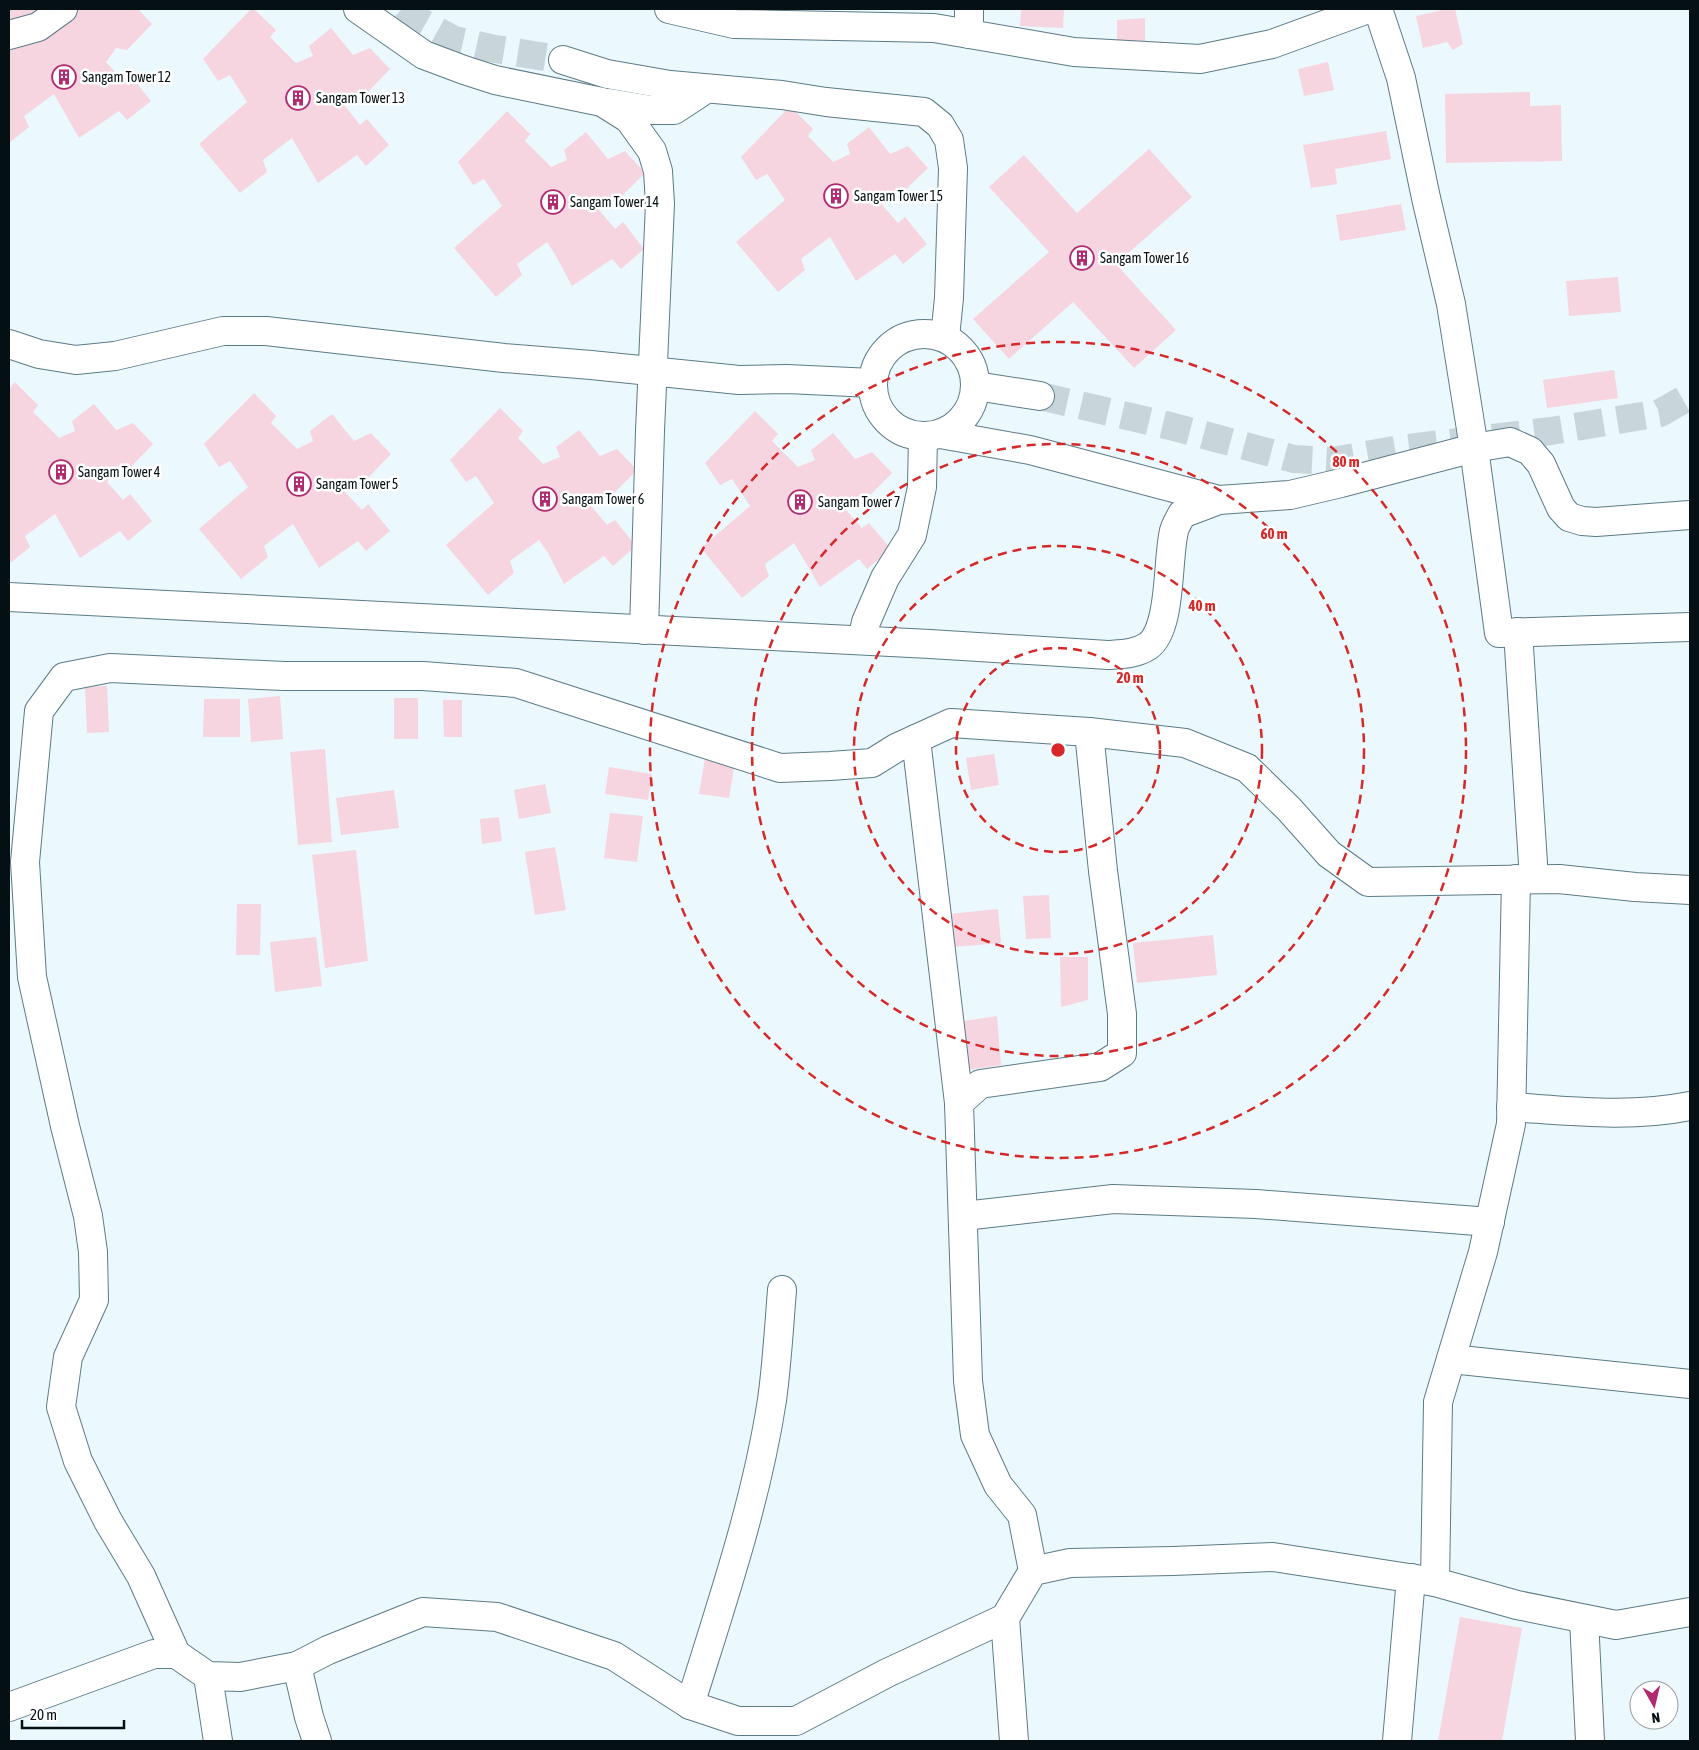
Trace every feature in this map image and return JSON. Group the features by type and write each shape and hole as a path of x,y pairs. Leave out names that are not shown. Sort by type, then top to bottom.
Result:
{"street":[{"path":"9,35 38,27 63,9"},
{"path":"358,9 424,55 495,80 651,110 674,110 706,89"},
{"path":"669,9 734,24 934,28 969,21 1074,52 1200,59 1272,44 1368,9"},
{"path":"1378,9 1401,78 1426,198 1451,304 1474,448 1499,633 1690,627"},
{"path":"563,60 607,74 670,85 758,92 826,102 924,112 940,125 949,140 953,168 949,298 945,337"},
{"path":"602,102 629,119 652,151 658,171 660,204 652,371 644,630"},
{"path":"9,344 39,354 76,360 115,356 223,331 266,331 504,358 739,380 872,384"},
{"path":"932,435 960,422 972,406 976,386 973,366 962,349 945,337 926,333 906,336 888,347 877,363 872,384 875,403 886,420 903,432 1030,450 1219,500"},
{"path":"976,386 1040,396"},
{"path":"862,640 866,622 885,578 912,535 932,435"},
{"path":"9,597 862,640 1108,655 1135,652 1150,645 1159,633 1164,614 1174,530 1182,514 1219,500 1290,495 1474,448 1510,442 1530,451 1541,464 1561,508 1568,517 1596,522 1690,516"},
{"path":"1397,1741 1423,1580 1438,1402 1483,1252 1511,1124 1525,879 1518,632"},
{"path":"916,739 959,1103 964,1216 964,1301 968,1381 975,1436 998,1485 1022,1515 1033,1572 1005,1618 887,1673 796,1721 738,1731 690,1705 614,1656 497,1617 423,1612 328,1650 297,1666 240,1677 208,1676 176,1654 141,1576 108,1521 78,1461 61,1407 68,1356 94,1300 92,1252 88,1216 65,1126 32,977 25,862 39,711 64,677 110,668 284,676 423,676 516,683 780,768 872,762 896,748 951,723 1089,732 1185,743 1247,768 1289,809 1329,854 1368,882 1559,879 1635,887 1690,890"},
{"path":"959,1103 980,1084 1100,1067 1122,1053 1122,1014 1103,871 1089,732"},
{"path":"1511,1107 1617,1114 1662,1111 1690,1106"},
{"path":"964,1216 1113,1199 1256,1204 1490,1222"},
{"path":"690,1705 737,1553 762,1451 772,1399 782,1290"},
{"path":"1451,1360 1690,1384"},
{"path":"1033,1572 1070,1563 1173,1561 1273,1556 1423,1580 1517,1605 1616,1625 1690,1612"},
{"path":"1005,1618 1014,1741"},
{"path":"1584,1619 1590,1741"},
{"path":"9,1707 154,1654 176,1654"},
{"path":"297,1666 309,1717 317,1741"},
{"path":"208,1676 218,1741"}],"building":[{"name":"Sangam Tower 12","path":"9,9 138,9 152,24 127,50 116,48 106,62 122,80 129,74 151,101 127,120 119,111 79,138 54,94 24,116 29,127 9,143"},
{"name":"Sangam Tower 13","path":"251,9 254,9 276,30 270,37 296,63 313,56 309,46 331,28 353,55 370,48 390,69 365,95 355,93 345,106 360,125 367,119 389,145 366,166 357,155 318,183 292,138 263,160 267,172 240,193 199,144 247,102 230,75 218,81 203,59"},
{"path":"1021,9 1064,9 1063,28 1020,26"},
{"path":"1455,9 1463,44 1453,50 1447,42 1423,48 1416,16"},
{"path":"1145,18 1145,41 1117,42 1117,20"},
{"path":"1328,62 1334,90 1304,96 1298,69"},
{"path":"1530,92 1530,106 1561,105 1562,161 1446,163 1445,94"},
{"name":"Sangam Tower 15","path":"790,106 813,129 808,136 833,162 850,154 847,144 869,127 890,154 908,146 928,168 902,193 893,191 882,205 898,223 905,217 927,244 903,264 895,254 856,281 830,237 801,259 805,270 778,292 736,242 785,200 767,174 756,180 741,157"},
{"name":"Sangam Tower 14","path":"507,111 530,134 525,141 551,167 567,160 564,150 586,132 608,159 625,151 645,173 620,198 609,197 599,210 615,229 623,222 644,249 621,269 612,259 572,286 547,242 517,264 522,275 496,297 454,248 502,206 484,179 473,185 458,162"},
{"path":"1386,131 1391,159 1335,169 1337,184 1311,188 1303,145"},
{"name":"Sangam Tower 16","path":"1149,149 1192,197 1116,264 1176,330 1134,368 1073,302 1009,359 973,319 1049,252 989,187 1024,155 1077,213"},
{"path":"1401,204 1406,230 1340,241 1336,215"},
{"path":"1618,277 1621,312 1569,316 1566,281"},
{"path":"1614,370 1618,398 1547,408 1543,380"},
{"name":"Sangam Tower 4","path":"15,382 38,405 33,412 59,438 75,431 72,421 94,404 116,430 133,423 153,444 128,470 117,468 107,482 123,500 130,494 152,521 128,541 120,531 80,558 55,514 25,536 30,547 9,564 9,389"},
{"name":"Sangam Tower 5","path":"254,393 276,416 271,423 297,449 313,441 310,431 332,414 354,441 371,433 391,454 366,480 356,478 345,492 362,510 368,504 390,531 366,551 358,541 319,568 293,524 264,546 268,557 241,579 199,529 248,487 230,461 219,467 204,444"},
{"name":"Sangam Tower 6","path":"500,408 523,431 518,438 543,464 560,457 556,447 579,430 600,456 617,449 637,470 612,495 601,494 592,507 607,525 615,520 636,546 613,566 604,556 564,584 539,540 510,561 514,573 488,595 446,545 494,503 476,476 466,482 450,460"},
{"name":"Sangam Tower 7","path":"755,411 778,434 772,441 798,467 815,460 811,450 833,433 855,459 872,452 892,473 867,498 857,497 846,510 862,528 869,523 891,549 867,569 859,559 820,587 794,543 765,564 769,576 742,598 701,548 750,506 732,479 720,485 705,463"},
{"path":"107,686 109,732 87,733 85,687"},
{"path":"280,696 283,739 251,742 248,699"},
{"path":"394,698 418,698 418,739 394,739"},
{"path":"204,699 240,699 240,737 203,737"},
{"path":"443,700 462,700 462,737 444,737"},
{"path":"325,749 332,842 298,845 290,752"},
{"path":"994,754 999,785 971,790 966,758"},
{"path":"705,758 735,762 729,798 699,794"},
{"path":"609,767 652,774 648,800 605,794"},
{"path":"545,784 551,813 519,819 514,790"},
{"path":"394,790 399,828 341,835 336,798"},
{"path":"610,813 643,816 637,862 604,858"},
{"path":"499,817 502,841 482,844 480,819"},
{"path":"555,847 566,910 535,915 525,852"},
{"path":"356,850 368,961 325,968 312,855"},
{"path":"1049,895 1051,938 1026,939 1023,896"},
{"path":"237,904 261,904 260,955 236,955"},
{"path":"998,909 1001,943 953,947 949,914"},
{"path":"1213,935 1217,975 1137,983 1133,943"},
{"path":"316,937 322,986 275,992 270,942"},
{"path":"1060,957 1088,957 1088,1000 1061,1007"},
{"path":"997,1016 1001,1065 967,1070 964,1021"},
{"path":"1460,1617 1522,1628 1502,1741 1438,1741"}],"tunnel":[{"path":"402,9 407,14 454,40 563,60"},
{"path":"1040,396 1170,426 1294,459 1333,461 1399,449 1551,431 1660,413 1690,396"}],"place":[{"name":"Sangam Tower 12","path":"64,77"},
{"name":"Sangam Tower 13","path":"298,98"},
{"name":"Sangam Tower 15","path":"836,196"},
{"name":"Sangam Tower 14","path":"553,202"},
{"name":"Sangam Tower 16","path":"1082,258"},
{"name":"Sangam Tower 4","path":"61,472"},
{"name":"Sangam Tower 5","path":"299,484"},
{"name":"Sangam Tower 6","path":"545,499"},
{"name":"Sangam Tower 7","path":"800,502"}]}
